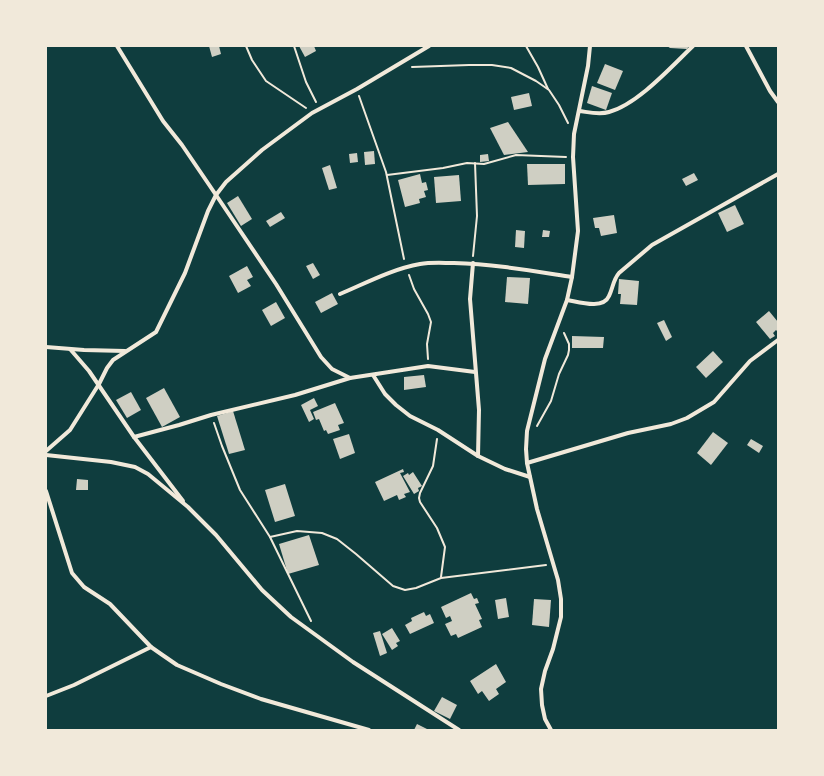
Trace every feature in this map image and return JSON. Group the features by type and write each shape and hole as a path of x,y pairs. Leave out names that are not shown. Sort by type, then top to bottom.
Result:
{"street":[{"path":"117,46 159,114 182,145 276,284 321,357 332,369 350,378"},
{"path":"419,52 420,46"},
{"path":"46,452 70,430 113,360 154,335 159,328 185,274 208,211 216,195 226,182 262,150 312,113 429,46"},
{"path":"551,730 545,719 541,689 561,617 561,599 558,580 537,509 526,463 527,431 545,359 567,300 572,277 578,231 574,134 588,66 590,46"},
{"path":"578,111 608,113 619,109 642,93 693,46"},
{"path":"746,46 770,91 778,102"},
{"path":"567,300 595,304 603,302 609,296 614,278 652,245 778,174"},
{"path":"340,294 374,279 421,264 472,263 572,277"},
{"path":"472,263 470,299 478,410 478,456"},
{"path":"526,463 628,433 671,424 687,418 714,402 750,361 778,340"},
{"path":"46,347 126,351"},
{"path":"70,349 99,384 134,437 188,507"},
{"path":"134,437 211,415 296,395 350,378 428,366 475,372"},
{"path":"373,375 385,394 410,416 438,430 478,456 505,469 530,477"},
{"path":"46,455 111,462 135,467 148,474 188,507 216,535 262,590 291,617 388,685 459,730"},
{"path":"46,492 72,573 84,587 110,604 151,647 177,665 221,684 290,708 369,730"},
{"path":"46,696 74,685 151,647"}],"path":[{"path":"246,46 252,60 266,80 312,113"},
{"path":"294,46 306,82 320,109"},
{"path":"526,46 574,134"},
{"path":"408,67 469,64 511,68 536,81 549,90"},
{"path":"357,88 387,175 406,268 414,289 431,322 427,344 428,366"},
{"path":"387,175 443,168 467,163 484,164 516,155 574,157"},
{"path":"472,263 477,216 475,163"},
{"path":"537,427 551,401 559,374 569,350 567,338 564,332 557,326"},
{"path":"211,415 240,490 270,537 320,638"},
{"path":"438,430 434,466 420,493 419,498 446,547 441,578"},
{"path":"270,537 297,531 322,533 337,539 393,586 405,590 416,588 441,578 553,564"}],"building":[{"path":"209,46 219,46 221,54 212,57"},
{"path":"299,46 314,46 316,51 305,57"},
{"path":"667,46 689,46 687,49 670,48"},
{"path":"605,64 623,71 615,90 597,83"},
{"path":"592,86 612,93 606,110 587,103"},
{"path":"529,93 532,106 514,110 511,97"},
{"path":"508,122 528,152 504,155 490,128"},
{"path":"374,151 375,164 365,165 364,152"},
{"path":"357,153 358,162 350,163 349,154"},
{"path":"488,154 489,161 480,162 480,155"},
{"path":"527,164 565,164 565,184 528,185"},
{"path":"330,165 337,188 329,190 322,168"},
{"path":"694,173 698,180 686,186 682,179"},
{"path":"420,174 422,183 426,182 428,190 424,191 426,197 419,199 420,203 405,207 398,180"},
{"path":"459,175 461,201 436,203 434,177"},
{"path":"238,196 252,219 241,226 227,203"},
{"path":"735,205 744,224 727,232 718,213"},
{"path":"281,212 285,218 270,227 266,221"},
{"path":"614,215 617,233 601,236 599,228 595,228 593,218"},
{"path":"516,230 525,231 524,248 515,247"},
{"path":"543,230 550,231 549,237 542,237"},
{"path":"313,263 320,275 313,279 306,266"},
{"path":"247,266 253,277 247,280 251,286 238,293 229,276"},
{"path":"507,277 530,278 528,304 505,302"},
{"path":"619,279 639,281 637,305 620,304 621,294 618,294"},
{"path":"332,293 338,304 321,313 315,302"},
{"path":"276,302 285,318 271,326 262,310"},
{"path":"769,311 778,322 778,332 776,330 773,333 775,336 770,339 756,322"},
{"path":"664,320 672,337 666,341 657,323"},
{"path":"572,336 604,337 603,348 572,348"},
{"path":"713,351 723,362 706,378 696,367"},
{"path":"424,375 426,387 404,390 404,377"},
{"path":"164,388 180,417 162,427 146,398"},
{"path":"131,392 141,410 127,418 116,400"},
{"path":"314,398 318,406 310,410 314,419 309,422 301,405"},
{"path":"335,403 344,423 338,425 340,430 328,434 326,430 324,431 319,419 316,420 313,412"},
{"path":"233,411 245,450 229,454 217,416"},
{"path":"713,432 728,443 711,465 697,453"},
{"path":"349,434 355,453 340,459 333,439"},
{"path":"751,439 763,446 759,453 747,445"},
{"path":"403,469 404,472 400,473 410,492 404,494 406,497 399,500 397,495 384,501 375,482"},
{"path":"413,472 422,486 418,488 419,491 414,494 403,476 408,473 409,475"},
{"path":"77,479 88,480 88,490 76,490"},
{"path":"285,484 295,516 275,522 265,490"},
{"path":"309,535 319,565 288,574 279,544"},
{"path":"471,593 474,599 477,598 479,603 475,604 482,619 479,620 482,627 458,638 456,634 451,636 445,624 452,621 450,616 446,618 441,607"},
{"path":"506,598 509,617 498,619 495,600"},
{"path":"534,599 551,600 549,627 532,625"},
{"path":"424,612 426,616 430,614 434,623 410,634 405,625 412,621 411,618"},
{"path":"392,628 400,641 396,643 398,646 392,650 382,634"},
{"path":"380,631 387,653 380,656 373,633"},
{"path":"496,664 506,682 496,689 499,694 489,701 482,691 478,694 470,681"},
{"path":"442,697 457,705 450,719 434,711"},
{"path":"417,724 429,730 414,730"}]}
